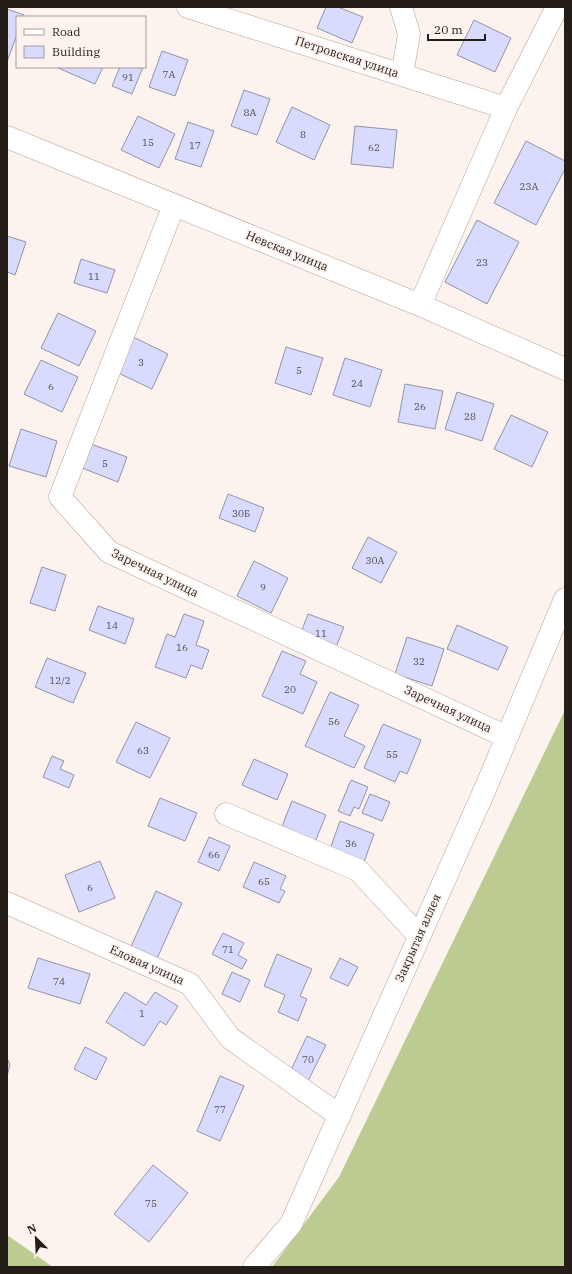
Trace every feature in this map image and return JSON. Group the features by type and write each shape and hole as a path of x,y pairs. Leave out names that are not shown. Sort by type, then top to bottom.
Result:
{"lane":[{"name":"Петровская улица","path":"188,7 506,108"},
{"path":"401,7 409,34 402,75"},
{"path":"420,305 506,108 557,7"},
{"name":"Невская улица","path":"7,137 420,305 565,369"},
{"name":"Заречная улица","path":"174,205 60,497 109,552 507,737"},
{"name":"Закрытая аллея","path":"254,1267 292,1224 507,737 565,599"},
{"path":"226,814 358,870 419,936"},
{"name":"Еловая улица","path":"7,903 190,984 230,1038 340,1116"}],"green space":[{"path":"565,710 565,1267 272,1267 339,1177"},
{"path":"7,1235 53,1267 7,1267"}],"building":[{"path":"326,7 338,7 363,17 352,43 317,28"},
{"path":"7,9 24,15 16,16 16,37 7,62"},
{"path":"474,20 511,38 495,72 457,55"},
{"path":"162,51 188,60 175,96 149,87"},
{"path":"58,68 103,68 95,84"},
{"path":"120,68 143,68 132,94 112,86"},
{"path":"244,90 270,99 257,135 231,126"},
{"path":"292,107 330,125 314,160 276,142"},
{"path":"138,116 175,134 159,168 121,150"},
{"path":"188,122 214,131 201,167 175,159"},
{"path":"355,126 397,130 393,168 351,164"},
{"path":"526,141 565,161 565,169 536,225 494,203"},
{"path":"477,220 519,242 487,304 445,282"},
{"path":"7,236 26,242 15,275 7,272"},
{"path":"81,259 115,270 107,293 74,283"},
{"path":"58,313 96,331 79,366 41,348"},
{"path":"131,336 168,354 152,389 114,371"},
{"path":"286,347 323,358 311,395 275,383"},
{"path":"345,358 382,370 370,407 333,395"},
{"path":"41,360 78,377 62,412 24,394"},
{"path":"405,384 443,391 435,429 398,422"},
{"path":"457,392 494,404 482,441 445,429"},
{"path":"511,415 548,432 532,467 494,449"},
{"path":"21,429 57,441 46,477 9,466"},
{"path":"91,444 127,457 118,482 82,468"},
{"path":"228,494 264,508 255,532 219,518"},
{"path":"368,537 397,552 381,583 352,568"},
{"path":"254,561 288,578 271,613 237,596"},
{"path":"42,567 66,575 55,611 30,603"},
{"path":"98,606 134,619 125,644 89,630"},
{"path":"184,614 204,621 196,645 209,650 202,669 191,665 186,678 155,667 167,634 175,637"},
{"path":"308,614 344,627 334,652 299,638"},
{"path":"457,625 508,647 498,670 447,649"},
{"path":"407,637 444,649 432,686 395,674"},
{"path":"282,651 306,661 300,674 317,682 303,714 262,696"},
{"path":"47,658 86,673 73,703 35,687"},
{"path":"330,692 359,705 344,736 365,746 354,768 305,746"},
{"path":"136,722 170,738 150,778 116,762"},
{"path":"383,724 421,740 407,774 400,771 395,782 364,768"},
{"path":"52,756 64,761 60,769 74,775 69,788 43,777"},
{"path":"254,759 288,774 277,800 242,785"},
{"path":"351,780 368,787 359,809 354,807 350,816 338,811"},
{"path":"370,794 390,802 382,821 362,813"},
{"path":"160,798 197,813 185,841 148,826"},
{"path":"292,801 326,815 315,842 281,829"},
{"path":"340,821 374,834 363,865 329,852"},
{"path":"209,837 230,846 219,871 198,862"},
{"path":"100,861 115,898 79,912 65,875"},
{"path":"254,862 286,876 280,889 285,891 279,903 243,887"},
{"path":"156,891 182,903 155,963 129,951"},
{"path":"223,933 244,943 238,955 247,960 242,969 212,954"},
{"path":"277,954 312,969 300,996 307,999 298,1021 278,1012 285,995 264,986"},
{"path":"38,958 90,974 80,1004 28,988"},
{"path":"340,958 358,967 348,986 330,978"},
{"path":"232,972 250,980 240,1002 222,994"},
{"path":"125,992 146,1005 155,992 178,1006 166,1025 160,1021 144,1046 106,1022"},
{"path":"307,1036 326,1045 308,1081 290,1072"},
{"path":"85,1047 107,1058 96,1080 74,1069"},
{"path":"7,1058 10,1065 7,1076"},
{"path":"220,1076 244,1086 220,1141 197,1131"},
{"path":"153,1165 188,1193 149,1242 114,1214"}]}
